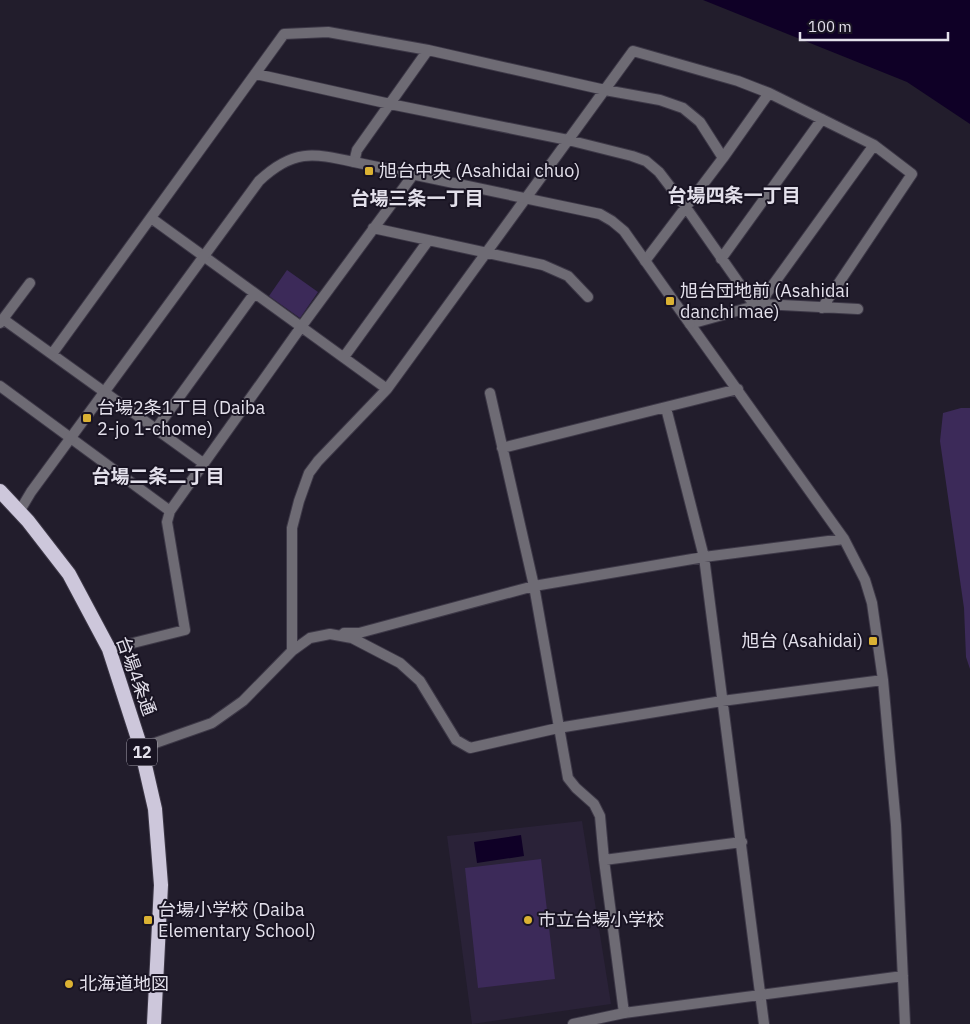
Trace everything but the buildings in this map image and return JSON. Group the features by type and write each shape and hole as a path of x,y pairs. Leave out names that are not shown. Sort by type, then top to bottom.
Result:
{"highway":[{"name":"台場4条通","path":"0,492 19,512 68,574 109,649 141,748 155,809 161,885 154,1024"}],"street":[{"path":"52,354 284,34 328,32 428,50 605,90 660,100 683,108 700,122 723,158"},
{"path":"354,162 357,150 428,50"},
{"path":"292,650 292,528 309,473 387,388 634,50 738,81 769,93 874,144 912,174 822,308"},
{"path":"256,74 390,104 568,140 646,161 659,172 721,258 758,305"},
{"path":"645,260 723,158 769,93"},
{"path":"721,258 822,119"},
{"path":"758,305 874,144"},
{"path":"19,512 31,492 72,439 203,256 259,180 271,170 301,156 318,155 600,214 624,231 645,260 844,539 865,580 872,603 883,680 896,825 905,1024"},
{"path":"109,649 185,630 167,522 170,511 301,327 413,175"},
{"path":"151,218 387,388"},
{"path":"373,228 543,265 568,276 588,297"},
{"path":"344,357 428,241"},
{"path":"30,282 1,321 52,354 203,463"},
{"path":"156,429 254,294"},
{"path":"690,324 758,305 858,309"},
{"path":"0,386 170,511"},
{"path":"502,448 738,389"},
{"path":"490,394 534,586 568,778 594,804 600,816 624,1013"},
{"path":"666,408 704,557 764,1024"},
{"path":"141,748 212,723 243,701 292,650 310,638 330,634 359,632 534,586 704,557 844,539"},
{"path":"330,634 352,638 400,663 420,681 456,740 470,748 558,728 722,701 883,680"},
{"path":"604,860 742,842"},
{"path":"573,1024 624,1013 903,976"}],"shaded area":[{"path":"703,0 970,0 970,124 907,82"},
{"path":"287,270 318,292 300,318 269,296"},
{"path":"961,408 970,408 970,669 966,657 964,608 940,441 943,413"},
{"name":"市立台場小学校","path":"582,821 611,1004 472,1024 447,836"},
{"path":"521,835 524,856 477,863 474,842"},
{"path":"541,859 555,979 478,988 465,868"}],"place":[{"name":"旭台中央 (Asahidai chuo)","path":"369,171"},
{"name":"旭台団地前 (Asahidai danchi mae)","path":"670,301"},
{"name":"台場2条1丁目 (Daiba 2-jo 1-chome)","path":"87,418"},
{"name":"旭台 (Asahidai)","path":"873,641"},
{"name":"台場小学校 (Daiba Elementary School)","path":"148,920"},
{"name":"市立台場小学校","path":"528,920"},
{"name":"北海道地図","path":"69,984"}],"district":[{"name":"台場四条一丁目","path":"734,195"},
{"name":"台場三条一丁目","path":"417,198"},
{"name":"台場二条二丁目","path":"158,476"}]}
